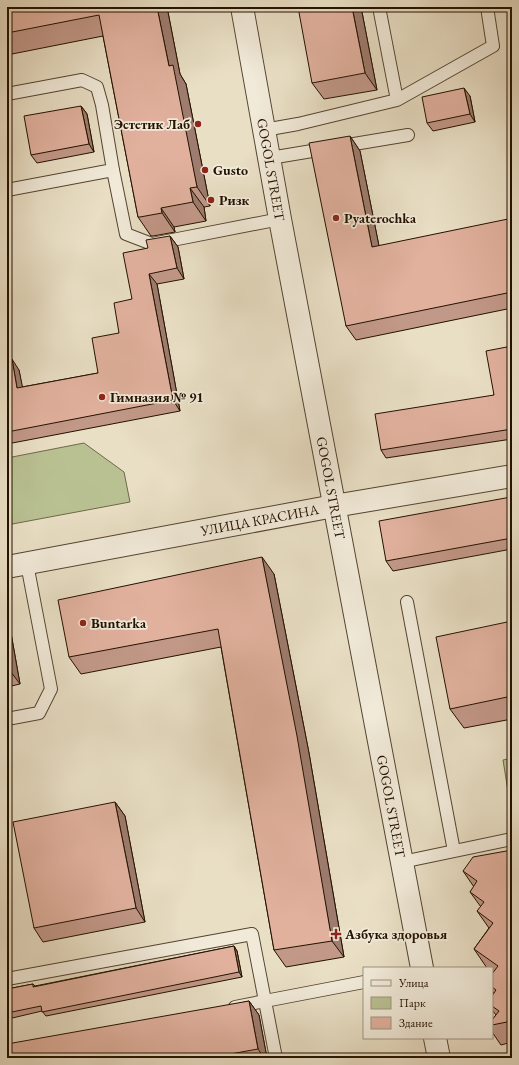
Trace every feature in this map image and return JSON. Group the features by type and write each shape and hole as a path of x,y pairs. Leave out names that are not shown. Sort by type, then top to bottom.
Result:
{"street":[{"name":"GOGOL STREET","path":"242,7 280,219 422,967"},
{"name":"УЛИЦА КРАСИНА","path":"17,566 334,506 512,476"},
{"path":"435,1039 439,1058"}],"lane":[{"path":"379,7 397,100"},
{"path":"264,130 298,124 397,100 493,46 487,7"},
{"path":"7,94 82,80 97,87 102,106 126,234 152,244 280,219"},
{"path":"270,158 408,135"},
{"path":"7,190 113,170"},
{"path":"7,719 39,713 51,689 17,566"},
{"path":"407,602 454,851"},
{"path":"402,862 512,838"},
{"path":"7,980 252,934 276,1058"},
{"path":"226,1008 363,982"}],"green space":[{"path":"84,443 124,472 130,502 7,525 7,458"},
{"path":"512,758 512,810 511,810 503,760"}],"building":[{"path":"7,7 157,7 169,66 173,65 197,187 190,188 193,202 161,208 162,213 138,217 99,15 7,33"},
{"path":"298,7 352,7 365,73 312,83"},
{"path":"464,88 470,114 427,123 422,97"},
{"path":"81,106 89,144 31,155 24,116"},
{"path":"350,136 372,247 508,219 512,238 512,292 346,326 309,143"},
{"path":"170,236 177,268 149,274 173,400 7,432 7,360 12,359 17,388 98,373 92,338 119,333 114,303 132,299 123,253 148,248 146,240"},
{"path":"512,346 512,429 381,450 375,414 494,395 486,351"},
{"path":"512,494 512,538 386,561 379,521 511,497 510,495"},
{"path":"262,557 297,736 332,941 274,950 218,629 69,657 58,600"},
{"path":"512,621 512,696 450,709 436,637"},
{"path":"115,802 136,908 34,928 13,822"},
{"path":"512,850 512,1021 493,1025 493,1019 499,1011 493,1007 493,994 496,990 493,988 493,973 498,966 474,949 493,923 477,911 484,902 470,892 477,881 463,871 473,857"},
{"path":"234,946 239,972 42,1012 41,1006 7,1013 7,989 33,984 33,987"},
{"path":"249,1001 258,1049 208,1058 7,1058 7,1044"},
{"path":"370,1056 370,1058 357,1058"}],"place":[{"name":"Эстетик Лаб","path":"198,124"},
{"name":"Gusto","path":"205,170"},
{"name":"Ризк","path":"211,200"},
{"name":"Pyaterochka","path":"336,218"},
{"name":"Гимназия № 91","path":"102,397"},
{"name":"Buntarka","path":"83,623"},
{"name":"Азбука здоровья","path":"336,934"}]}
